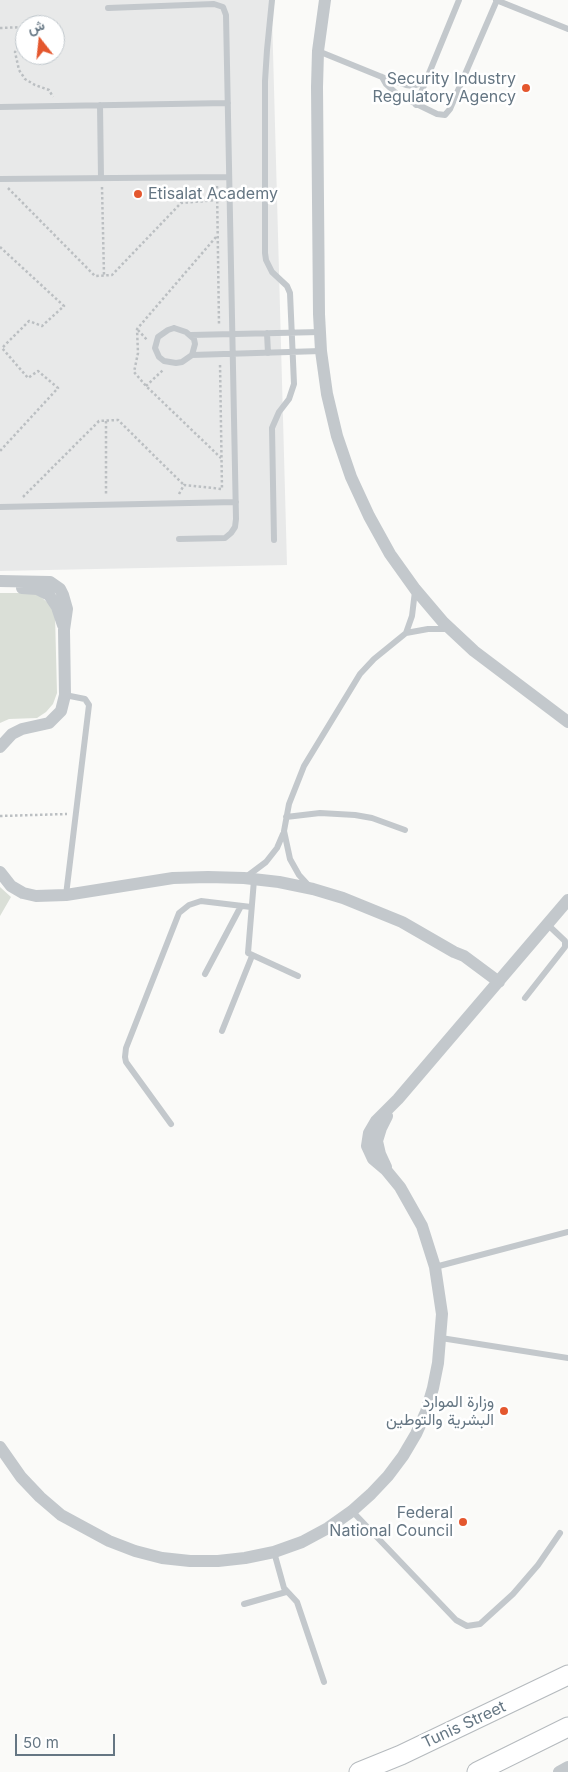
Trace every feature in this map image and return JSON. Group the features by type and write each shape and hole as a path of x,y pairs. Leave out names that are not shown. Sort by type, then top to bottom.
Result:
{"main road":[{"name":"Tunis Street","path":"359,1772 418,1747 568,1675"},
{"path":"477,1772 568,1727"}],"street":[{"path":"325,0 318,51 316,124 320,332 327,394 337,436 351,477 373,524 390,554 415,589 474,651 568,722"},
{"path":"0,581 14,584"},
{"path":"0,588 14,584 45,581 55,585 60,589 66,601 67,616 64,630 65,696 61,711 55,718 41,726 12,734 0,747"},
{"path":"0,734 11,727 22,725 32,727"},
{"path":"0,872 11,886 23,893 36,896 66,895 172,878 208,877 249,879 313,889 374,909 402,922 454,952 462,963 496,985"},
{"path":"0,1447 21,1477 61,1515 109,1541 135,1551 162,1558 218,1561 274,1552 328,1528 352,1511 371,1494 388,1476 416,1434 426,1412 434,1388 441,1338 440,1298 435,1267 422,1226 400,1187 369,1153 367,1139 372,1126 398,1099 568,900"},
{"path":"559,1772 568,1768"}],"lane":[{"path":"272,0 265,81 265,253 272,272 287,286 290,293 294,384 293,392 274,420 272,428 274,540"},
{"path":"416,105 458,0"},
{"path":"382,77 392,90 416,105 441,115 448,112 497,0 568,29"},
{"path":"108,8 183,2 219,4 225,10 235,527 225,538 179,539"},
{"path":"318,51 382,77 413,86 425,82"},
{"path":"0,107 228,103"},
{"path":"100,105 101,178"},
{"path":"0,179 229,177"},
{"path":"320,332 191,335 174,328 158,337 156,353 159,357 170,363 182,362 192,355 321,351"},
{"path":"267,333 268,353"},
{"path":"191,335 195,344 192,355"},
{"path":"0,507 236,502"},
{"path":"406,634 414,607 415,589"},
{"path":"313,889 294,867 287,850 284,831 292,791 304,766 357,679 374,659 406,634 428,629 451,629"},
{"path":"65,696 85,699 90,705 66,895"},
{"path":"286,817 320,813 355,815 372,818 405,830"},
{"path":"284,831 272,855 249,879 251,907 248,951 252,956 298,976"},
{"path":"171,1124 126,1062 126,1048 179,913 188,905 200,901 251,907"},
{"path":"205,974 241,906"},
{"path":"525,998 565,947 565,941 547,924"},
{"path":"222,1031 252,956"},
{"path":"435,1267 568,1232"},
{"path":"441,1338 568,1358"},
{"path":"352,1511 456,1620 467,1626 480,1624 506,1600 538,1565 560,1533"},
{"path":"274,1552 286,1592 298,1602 324,1682"},
{"path":"244,1604 286,1592"}],"path":[{"path":"0,28 15,27"},
{"path":"19,65 25,79 49,90 56,106"},
{"path":"101,178 104,275"},
{"path":"7,187 95,276 112,275 181,203 217,200"},
{"path":"217,236 137,329 138,353 134,372 146,386 222,459"},
{"path":"0,247 64,306 42,326 29,321 1,348 28,378 38,371 58,388 0,451"},
{"path":"146,386 170,363"},
{"path":"12,507 99,421 118,420 184,485"},
{"path":"106,421 106,504"},
{"path":"0,816 76,813"}],"shaded area":[{"name":"Etisalat Academy","path":"0,0 275,0 272,15 287,565 0,571"},
{"path":"0,593 31,593 40,596 49,604 55,615 57,693 53,704 37,718 9,719 0,723"},
{"path":"0,887 11,897 0,916"}],"place":[{"name":"Security Industry Regulatory Agency","path":"526,88"},
{"name":"Etisalat Academy","path":"138,194"},
{"name":"وزارة الموارد البشرية والتوطين","path":"504,1411"},
{"name":"Federal National Council","path":"463,1522"}]}
